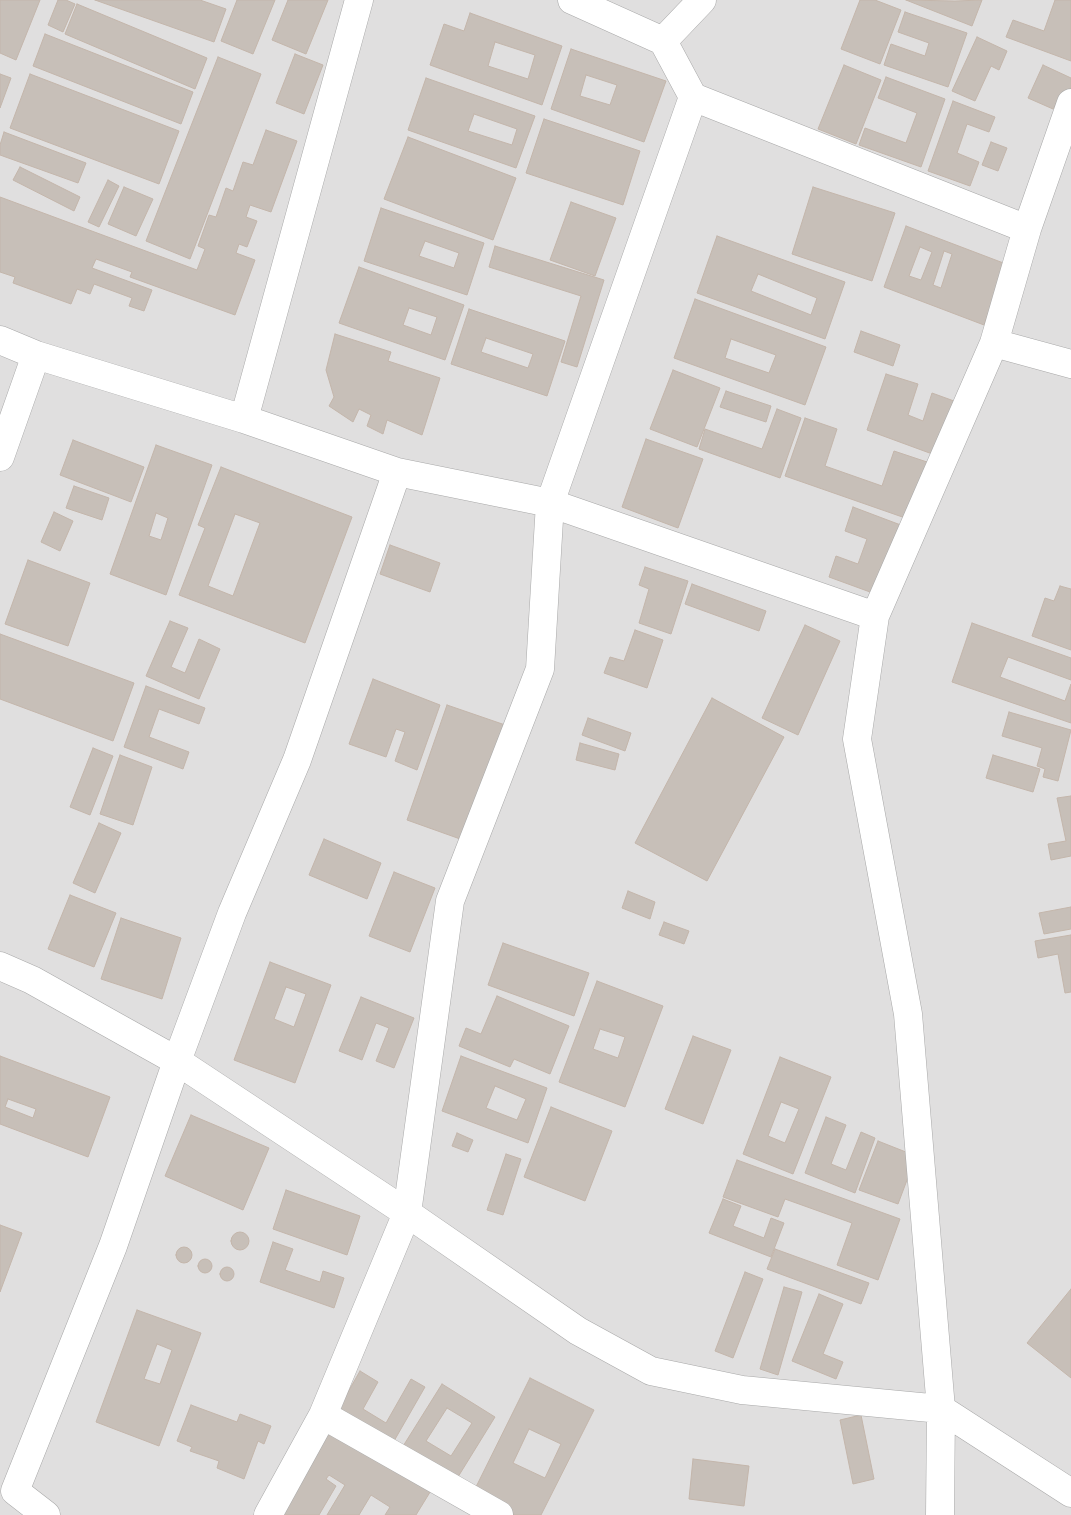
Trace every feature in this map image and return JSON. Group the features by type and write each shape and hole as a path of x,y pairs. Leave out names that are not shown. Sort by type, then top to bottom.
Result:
{"street":[{"path":"244,419 359,0"},
{"path":"572,0 663,41 693,97 1027,229"},
{"path":"663,41 702,0"},
{"path":"268,1515 323,1415 406,1213 450,900 540,669 550,503 693,97"},
{"path":"940,1515 941,1409 908,1014 856,740 875,616 994,343 1027,229 1071,103"},
{"path":"0,340 36,356 244,419 398,472 550,503 875,616"},
{"path":"994,343 1071,364"},
{"path":"0,457 36,356"},
{"path":"46,1515 14,1491 113,1246 177,1062 232,913 298,760 398,472"},
{"path":"0,966 32,980 177,1062 406,1213 578,1331 651,1371 742,1390 941,1409 1071,1493"},
{"path":"323,1415 500,1515"}],"shaded area":[{"path":"0,0 1071,0 1071,1515 0,1515"}],"building":[{"path":"0,0 40,0 16,60 0,53"},
{"path":"58,0 66,0 75,4 63,32 48,25"},
{"path":"95,0 200,0 226,9 214,42"},
{"path":"237,0 275,0 253,54 221,41"},
{"path":"288,0 328,0 306,54 272,40"},
{"path":"860,0 875,0 901,10 880,64 841,49"},
{"path":"906,0 955,1 982,0 972,26"},
{"path":"1055,0 1071,0 1071,61 1006,37 1013,20 1044,31"},
{"path":"77,4 207,58 195,89 65,34"},
{"path":"905,12 967,33 948,87 884,65 891,44 925,56 929,43 898,32"},
{"path":"470,13 562,46 542,105 430,65 444,24 464,31","holes":["495,42 535,55 528,79 488,66"]},
{"path":"45,34 193,92 181,124 33,66"},
{"path":"977,37 1007,51 999,70 991,66 975,101 952,91"},
{"path":"571,49 666,81 644,142 551,109","holes":["586,75 617,85 610,105 580,96"]},
{"path":"295,54 323,65 304,114 276,103"},
{"path":"218,57 261,74 190,259 146,241"},
{"path":"844,65 881,80 856,144 818,129"},
{"path":"1043,65 1071,78 1071,93 1066,104 1058,100 1053,109 1028,98"},
{"path":"0,74 11,78 0,108"},
{"path":"30,74 179,131 159,184 10,128"},
{"path":"886,77 945,99 921,167 859,145 865,128 906,143 917,113 878,98"},
{"path":"426,78 535,116 516,168 408,130","holes":["474,114 517,129 512,145 468,131"]},
{"path":"953,101 995,117 989,132 967,124 957,153 979,162 970,186 928,171"},
{"path":"544,119 640,151 623,205 526,173"},
{"path":"266,130 297,141 271,212 250,205 246,217 257,221 247,247 239,244 236,253 255,260 235,315 130,277 132,272 96,259 92,268 152,290 144,311 129,306 132,298 94,284 90,294 77,289 71,304 13,283 15,277 0,272 0,197 197,270 205,249 198,246 209,215 216,217 226,188 233,191 243,162 253,165"},
{"path":"4,132 86,163 78,183 0,155 0,145"},
{"path":"408,137 516,178 493,240 384,199"},
{"path":"991,142 1007,148 998,171 982,165"},
{"path":"20,167 80,197 74,211 13,180"},
{"path":"108,180 119,186 99,227 88,222"},
{"path":"124,187 153,199 136,236 108,224"},
{"path":"813,187 895,213 872,281 792,254"},
{"path":"571,202 616,218 595,276 550,260"},
{"path":"381,208 484,243 467,295 364,261","holes":["425,241 459,253 454,268 419,256"]},
{"path":"906,226 1006,264 984,325 884,287","holes":["920,247 932,252 921,280 909,276","944,251 952,254 941,288 933,285"]},
{"path":"717,236 845,282 825,339 697,293","holes":["758,274 817,298 811,315 751,291"]},
{"path":"495,246 604,280 577,367 561,362 581,296 489,267"},
{"path":"359,267 464,305 445,360 339,323","holes":["409,308 437,317 431,335 403,325"]},
{"path":"695,299 826,347 805,405 674,358","holes":["731,339 776,355 769,373 725,358"]},
{"path":"469,309 565,341 547,396 451,364","holes":["486,338 533,354 528,368 481,352"]},
{"path":"861,331 900,345 893,366 854,352"},
{"path":"335,334 391,352 388,361 440,378 422,435 387,420 383,434 367,426 371,415 359,409 353,422 329,406 334,397 326,370"},
{"path":"673,370 720,388 697,447 650,429"},
{"path":"886,374 918,384 908,415 923,421 932,393 954,401 935,455 867,430"},
{"path":"726,391 771,406 766,422 720,407"},
{"path":"777,409 801,418 780,478 699,449 705,429 762,449"},
{"path":"805,418 837,429 825,466 882,486 894,451 930,463 911,520 785,476"},
{"path":"646,439 703,459 678,528 622,507"},
{"path":"73,440 144,467 131,502 60,475"},
{"path":"156,445 212,465 166,595 110,574","holes":["156,513 168,518 161,540 149,536"]},
{"path":"221,467 352,517 305,643 179,595 205,528 198,525","holes":["235,514 260,523 233,596 208,586"]},
{"path":"74,486 109,498 102,520 66,508"},
{"path":"853,507 906,527 881,596 829,577 836,556 858,564 867,539 845,531"},
{"path":"54,512 73,521 60,551 41,542"},
{"path":"390,545 440,563 430,592 380,574"},
{"path":"28,560 90,583 68,646 5,624"},
{"path":"645,567 688,581 671,634 639,623 649,589 639,585"},
{"path":"692,584 766,611 759,631 685,604"},
{"path":"1060,586 1071,589 1071,650 1032,636 1045,598 1054,601"},
{"path":"170,621 188,628 171,667 185,673 199,639 220,649 199,699 146,676"},
{"path":"972,623 1071,658 1071,680 1008,657 1000,677 1065,701 1071,684 1071,723 952,682"},
{"path":"805,625 840,641 798,735 762,718"},
{"path":"635,630 663,640 647,688 604,673 610,657 624,661"},
{"path":"0,634 134,683 113,741 0,699"},
{"path":"373,679 440,705 417,770 395,761 405,732 396,729 386,757 349,744"},
{"path":"146,686 205,708 199,724 159,709 149,737 189,752 183,769 124,747"},
{"path":"712,698 784,737 707,881 635,843"},
{"path":"447,705 511,727 463,840 407,820"},
{"path":"1009,712 1071,730 1058,781 1043,777 1045,769 1037,766 1042,748 1002,736"},
{"path":"588,718 631,733 625,751 582,735"},
{"path":"580,743 619,754 615,770 576,760"},
{"path":"93,748 113,756 90,815 70,807"},
{"path":"120,755 152,767 133,825 100,814"},
{"path":"993,755 1040,769 1033,792 986,778"},
{"path":"1071,796 1071,856 1051,860 1048,844 1066,841 1057,798"},
{"path":"99,823 121,833 95,893 73,883"},
{"path":"324,839 381,863 367,899 309,875"},
{"path":"394,872 435,888 410,952 369,936"},
{"path":"628,891 655,902 650,919 622,908"},
{"path":"70,895 116,913 94,967 48,949"},
{"path":"1071,907 1071,929 1044,934 1039,913"},
{"path":"121,918 181,938 162,999 101,979"},
{"path":"664,922 689,931 684,944 659,935"},
{"path":"1071,935 1071,992 1065,993 1058,954 1038,958 1035,941"},
{"path":"503,943 589,973 574,1016 488,985"},
{"path":"270,962 331,985 295,1083 234,1060","holes":["286,987 306,994 294,1027 274,1019"]},
{"path":"597,981 663,1006 625,1107 559,1082","holes":["600,1029 625,1037 618,1058 593,1049"]},
{"path":"497,996 569,1026 550,1074 514,1059 510,1067 459,1046 466,1028 481,1034"},
{"path":"361,997 414,1018 394,1068 376,1061 389,1028 376,1023 362,1060 339,1051"},
{"path":"693,1036 731,1050 703,1124 665,1109"},
{"path":"0,1056 110,1097 88,1157 0,1124","holes":["8,1099 36,1109 33,1118 5,1107"]},
{"path":"461,1056 547,1088 528,1143 442,1111","holes":["495,1086 526,1099 517,1120 486,1108"]},
{"path":"780,1057 831,1077 793,1174 743,1154","holes":["781,1102 799,1109 785,1143 768,1136"]},
{"path":"551,1107 612,1131 585,1201 524,1177"},
{"path":"191,1115 269,1148 243,1210 165,1176"},
{"path":"826,1117 846,1125 831,1164 846,1170 861,1132 875,1138 855,1193 805,1173"},
{"path":"457,1133 473,1140 468,1152 452,1146"},
{"path":"878,1141 916,1156 898,1204 859,1190"},
{"path":"506,1154 521,1159 503,1215 487,1210"},
{"path":"737,1160 900,1219 878,1280 837,1265 852,1223 785,1199 778,1217 723,1197"},
{"path":"286,1190 360,1216 347,1255 273,1229"},
{"path":"723,1199 741,1206 733,1226 764,1238 771,1218 784,1223 771,1257 709,1233"},
{"path":"0,1225 22,1233 0,1292"},
{"path":"240,1232 246,1235 249,1241 246,1247 240,1250 234,1247 231,1241 234,1235"},
{"path":"273,1242 293,1249 285,1270 320,1282 323,1271 344,1278 334,1308 260,1282"},
{"path":"181,1247 187,1247 192,1252 190,1261 181,1263 176,1258 176,1252"},
{"path":"775,1249 869,1283 861,1304 767,1269"},
{"path":"202,1259 208,1259 212,1266 208,1273 202,1273 198,1269 198,1263"},
{"path":"224,1267 230,1267 234,1274 230,1281 224,1281 220,1277 220,1271"},
{"path":"745,1272 763,1279 733,1358 715,1351"},
{"path":"784,1287 802,1292 778,1375 760,1369"},
{"path":"1071,1289 1071,1378 1027,1343"},
{"path":"819,1294 843,1304 823,1354 843,1362 836,1379 792,1361"},
{"path":"137,1310 201,1333 159,1446 96,1422","holes":["157,1344 172,1350 160,1384 144,1379"]},
{"path":"360,1371 378,1382 363,1409 386,1423 411,1379 425,1387 390,1448 335,1415"},
{"path":"530,1378 594,1410 541,1515 511,1515 472,1495","holes":["529,1429 561,1444 545,1478 513,1463"]},
{"path":"442,1384 495,1417 453,1485 400,1451","holes":["447,1408 472,1423 451,1456 426,1441"]},
{"path":"191,1405 237,1422 240,1414 271,1426 264,1444 258,1441 244,1479 217,1468 219,1461 190,1451 192,1447 177,1441"},
{"path":"861,1415 874,1479 853,1484 840,1420"},
{"path":"332,1422 435,1484 416,1515 385,1515 390,1507 371,1495 359,1515 327,1515 345,1485 329,1475 326,1479 336,1486 319,1515 276,1515"},
{"path":"693,1459 749,1466 744,1506 689,1499"}]}
